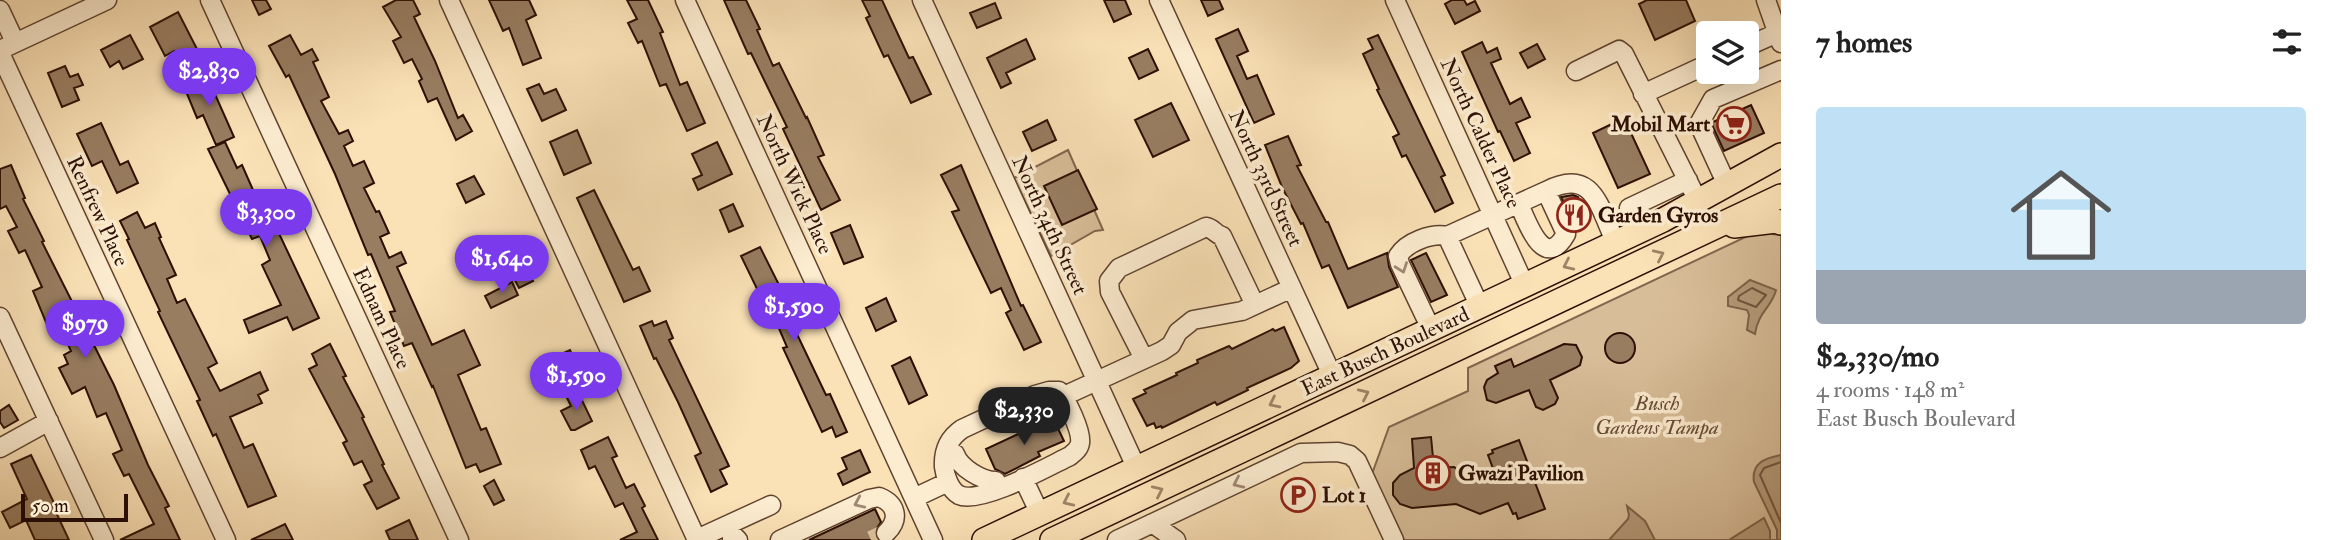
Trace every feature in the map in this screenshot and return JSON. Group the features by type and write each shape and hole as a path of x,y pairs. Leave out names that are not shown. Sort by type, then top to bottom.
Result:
{"main road":[{"name":"East Busch Boulevard","path":"984,540 1640,232 1693,191 1729,184 1781,155"},
{"name":"East Busch Boulevard","path":"1052,540 1781,196"},
{"path":"1713,229 1776,221 1781,223"},
{"path":"1395,379 1490,327 1516,309 1524,300 1525,286"},
{"path":"1043,540 1098,507 1120,489 1137,469"}],"street":[{"path":"5,49 107,0"},
{"name":"Ednam Place","path":"210,0 459,540"},
{"path":"449,0 697,540 733,535 771,505"},
{"name":"North Wick Place","path":"685,0 933,540"},
{"name":"North 34th Street","path":"922,0 1137,469"},
{"name":"North 33rd Street","path":"1160,0 1332,375"},
{"name":"North Calder Place","path":"1395,0 1525,286"},
{"path":"1759,43 1779,38 1772,5"},
{"name":"Renfrew Place","path":"0,10 5,49 226,540"},
{"path":"1576,71 1619,50 1624,54 1693,191 1629,208 1640,232"},
{"path":"1729,184 1721,174 1699,124 1713,99 1781,69"},
{"path":"1643,94 1696,70"},
{"path":"1431,330 1398,256 1403,249 1421,240 1437,235 1447,236 1558,185 1579,183 1591,190 1616,243"},
{"path":"1519,204 1542,247 1549,248 1561,243 1566,234 1546,191"},
{"path":"1144,359 1110,292 1109,281 1119,268 1206,227 1211,228 1222,236 1255,305"},
{"path":"1447,236 1480,307"},
{"path":"1064,396 1171,345 1178,332 1193,320 1227,315 1292,288"},
{"path":"0,317 104,540"},
{"path":"1059,391 1064,396 1080,433 1081,442 1070,456 986,495 959,495 948,482 944,458 953,436 1035,395 1059,391"},
{"path":"988,417 977,433 959,444 955,454 954,470 962,482 975,487 996,481 1081,442"},
{"path":"0,448 48,421"},
{"path":"1117,540 1301,453 1338,452 1350,455 1357,461 1394,540"},
{"path":"1023,478 1040,514"},
{"path":"914,498 948,482"},
{"path":"780,540 869,499 879,497 889,504 895,517 895,525 886,533"},
{"path":"1152,523 1176,540"}],"green space":[{"path":"1068,150 1103,230 1095,231 1051,256 1014,178"},
{"name":"Busch Gardens Tampa","path":"1756,232 1781,235 1781,540 1402,540 1372,474 1389,427 1468,391 1468,368"}],"water":[{"path":"1750,280 1776,290 1759,320 1755,334 1747,330 1747,310 1728,306 1728,297"},
{"path":"1781,455 1781,540 1777,540 1777,530 1754,482 1754,476 1760,462"},
{"path":"1627,506 1645,521 1655,540 1609,540 1628,519"},
{"path":"1764,518 1770,531 1770,540 1729,540"}],"building":[{"path":"252,0 266,0 271,9 259,15"},
{"path":"396,0 413,0 420,14 414,17 458,118 463,115 472,131 456,140 437,98 428,102 419,81 422,79 412,59 404,63 393,41 401,37 383,7"},
{"path":"489,0 529,0 536,15 526,20 541,58 523,65 509,28 503,31"},
{"path":"627,0 648,0 663,32 660,33 680,85 687,82 705,123 687,131 666,84 660,86 642,41 638,43 628,23 637,19"},
{"path":"724,0 746,0 773,66 779,63 807,117 824,155 818,157 840,200 821,210 783,129 787,127 751,53 748,54"},
{"path":"862,0 882,0 909,58 913,57 931,94 911,103 888,55 884,57 866,18 870,16"},
{"path":"1104,0 1125,0 1131,14 1114,22"},
{"path":"1201,0 1219,0 1223,9 1208,16"},
{"path":"1452,0 1464,0 1467,5 1475,1 1480,11 1455,24 1445,4"},
{"path":"1647,0 1686,0 1695,21 1655,40 1639,4"},
{"path":"995,3 1001,18 977,28 970,13"},
{"path":"178,12 198,51 179,60 174,51 165,56 150,27"},
{"path":"1238,29 1248,51 1237,56 1247,79 1257,75 1274,114 1254,123 1216,39"},
{"path":"130,35 143,59 123,69 119,61 110,67 101,50"},
{"path":"290,35 301,55 312,49 318,60 313,62 329,97 321,101 339,134 348,130 353,141 344,146 353,166 364,161 374,183 364,188 389,233 380,237 389,258 401,252 406,263 397,267 432,345 464,330 480,365 458,375 481,430 486,428 501,464 480,472 476,464 466,468 433,386 412,343 404,346 390,312 395,311 371,254 368,255 335,174 289,75 286,77 269,46"},
{"path":"1378,35 1445,175 1441,177 1453,203 1435,212 1406,155 1402,157 1393,137 1399,134 1363,54 1373,49 1368,39"},
{"path":"1026,39 1035,59 1006,73 1011,83 1001,88 987,58"},
{"path":"1482,42 1487,53 1497,48 1501,59 1491,63 1510,104 1521,98 1530,117 1516,123 1530,153 1514,161 1462,52"},
{"path":"1537,44 1545,59 1528,68 1520,53"},
{"path":"1148,49 1158,70 1139,79 1129,58"},
{"path":"65,66 70,77 78,74 83,85 74,88 79,100 62,107 48,73"},
{"path":"206,74 234,137 216,145 203,115 197,118 183,84"},
{"path":"539,84 544,94 556,89 566,110 542,121 527,89"},
{"path":"1171,103 1189,140 1153,157 1135,120"},
{"path":"1751,105 1764,133 1724,151 1713,122"},
{"path":"1624,118 1650,174 1618,188 1593,133"},
{"path":"1047,120 1056,140 1032,151 1023,132"},
{"path":"101,123 120,165 128,161 138,183 117,193 102,161 92,166 77,134"},
{"path":"577,130 591,163 564,175 550,142"},
{"path":"1288,136 1301,165 1297,166 1328,222 1348,269 1387,253 1389,267 1398,287 1348,308 1329,265 1322,268 1303,223 1301,224 1282,187 1265,145"},
{"path":"225,142 237,168 242,165 261,208 266,206 319,318 293,330 287,317 249,333 244,320 281,305 262,265 270,260 260,236 252,239 208,149"},
{"path":"717,142 732,174 698,190 693,179 702,175 692,154"},
{"path":"11,165 25,198 23,199 44,241 42,242 114,385 148,465 169,506 165,508 180,540 120,540 154,524 129,474 124,476 113,454 122,450 106,413 97,417 85,387 72,394 59,368 68,364 64,355 71,351 60,327 50,332 33,291 42,287 25,250 19,253 8,231 17,227 6,206 0,209 0,169"},
{"path":"961,165 1021,306 1023,305 1041,342 1024,350 1006,313 1011,310 1001,288 991,293 952,212 959,210 941,175"},
{"path":"1078,170 1097,209 1062,225 1044,186"},
{"path":"474,176 484,194 466,203 457,184"},
{"path":"594,190 633,270 639,267 650,291 624,302 577,198"},
{"path":"1561,197 1578,197 1587,216 1577,221 1581,229 1577,231"},
{"path":"733,204 743,226 729,232 720,210"},
{"path":"137,212 145,228 155,223 176,275 167,279 177,303 185,299 217,363 208,368 220,391 260,372 268,390 258,395 262,403 230,417 244,448 253,444 276,496 248,507 216,434 213,436 197,401 200,400 158,312 160,311 120,221"},
{"path":"850,225 863,257 844,264 831,233"},
{"path":"760,247 782,291 784,290 800,328 795,330 826,395 830,394 847,432 836,437 832,427 822,432 783,348 787,347 763,291 759,293 741,256"},
{"path":"1426,253 1447,295 1431,302 1411,260"},
{"path":"521,259 533,281 519,288 507,265"},
{"path":"512,282 518,295 491,308 485,296"},
{"path":"886,298 896,321 876,331 866,308"},
{"path":"652,321 654,326 666,321 673,338 669,340 729,466 720,470 727,484 711,492 695,456 701,453 640,326"},
{"path":"1284,327 1299,361 1291,368 1217,405 1215,402 1162,428 1156,428 1154,423 1147,426 1133,399 1146,393 1144,390 1177,375 1176,373 1198,363 1197,360 1229,346 1232,349 1273,329 1275,331"},
{"path":"1620,333 1631,337 1635,348 1631,359 1620,363 1609,359 1605,348 1609,337"},
{"path":"330,344 399,498 377,509 364,485 372,481 362,461 354,465 343,443 347,441 309,369 317,365 312,354"},
{"path":"1564,344 1576,345 1582,357 1580,365 1550,380 1558,398 1555,404 1543,410 1536,407 1529,390 1496,403 1487,400 1484,387 1487,380 1498,373 1495,366 1511,359 1514,367"},
{"path":"570,350 579,372 561,380 552,358"},
{"path":"910,357 927,395 909,404 892,366"},
{"path":"577,390 592,421 571,430 561,411 571,406 566,396"},
{"path":"9,405 18,420 4,428 0,422 0,411"},
{"path":"1053,418 1064,441 1038,452 1040,456 1005,474 995,469 986,449"},
{"path":"608,437 617,456 612,458 626,488 634,484 645,506 642,508 658,540 620,540 637,532 623,503 615,507 595,466 589,469 581,450"},
{"path":"1431,437 1434,468 1454,467 1477,482 1481,473 1498,482 1488,455 1493,453 1492,450 1519,440 1545,509 1518,519 1508,503 1480,514 1456,504 1412,508 1400,504 1393,495 1393,483 1400,475 1414,468 1412,439"},
{"path":"860,450 870,472 843,485 838,474 847,469 842,458"},
{"path":"31,455 69,540 35,540 26,520 10,528 2,512 27,499 11,464"},
{"path":"494,480 504,500 494,505 484,486"},
{"path":"875,509 881,522 875,531 877,540 809,540"},
{"path":"409,520 418,540 390,540 386,531"},
{"path":"285,524 293,540 251,540"}],"tunnel":[{"path":"871,540 886,533"}],"place":[{"name":"Mobil Mart","path":"1734,124"},
{"name":"Garden Gyros","path":"1574,215"},
{"name":"Gwazi Pavilion","path":"1433,473"},
{"name":"Lot 1","path":"1298,495"}]}
